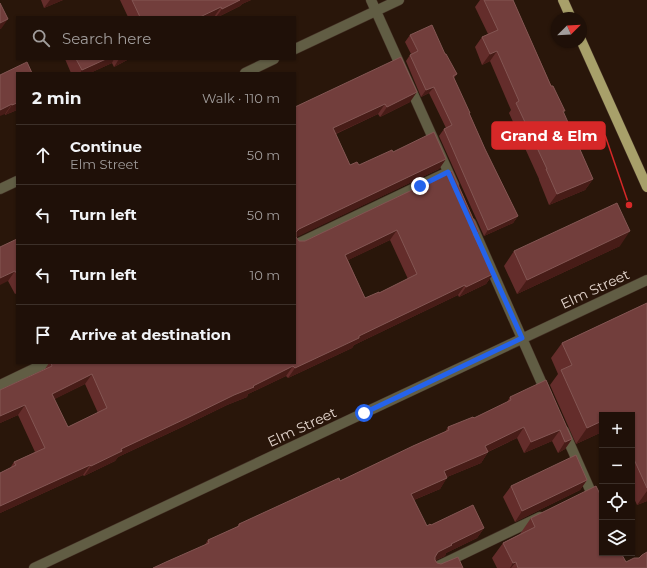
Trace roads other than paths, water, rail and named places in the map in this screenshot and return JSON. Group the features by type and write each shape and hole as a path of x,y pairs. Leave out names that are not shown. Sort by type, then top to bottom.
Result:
{"main road":[{"path":"563,0 568,12"},
{"path":"585,48 647,187"}],"street":[{"path":"371,0 458,194"},
{"path":"296,49 399,0"},
{"path":"247,72 272,60"},
{"path":"296,245 448,172"},
{"path":"0,189 16,181"},
{"path":"468,216 550,401"},
{"name":"Elm Street","path":"34,568 647,280"},
{"path":"0,385 44,364"},
{"path":"560,422 588,494 599,512"},
{"path":"434,568 548,513"}],"place":[{"name":"Grand & Elm","path":"629,205"}]}
